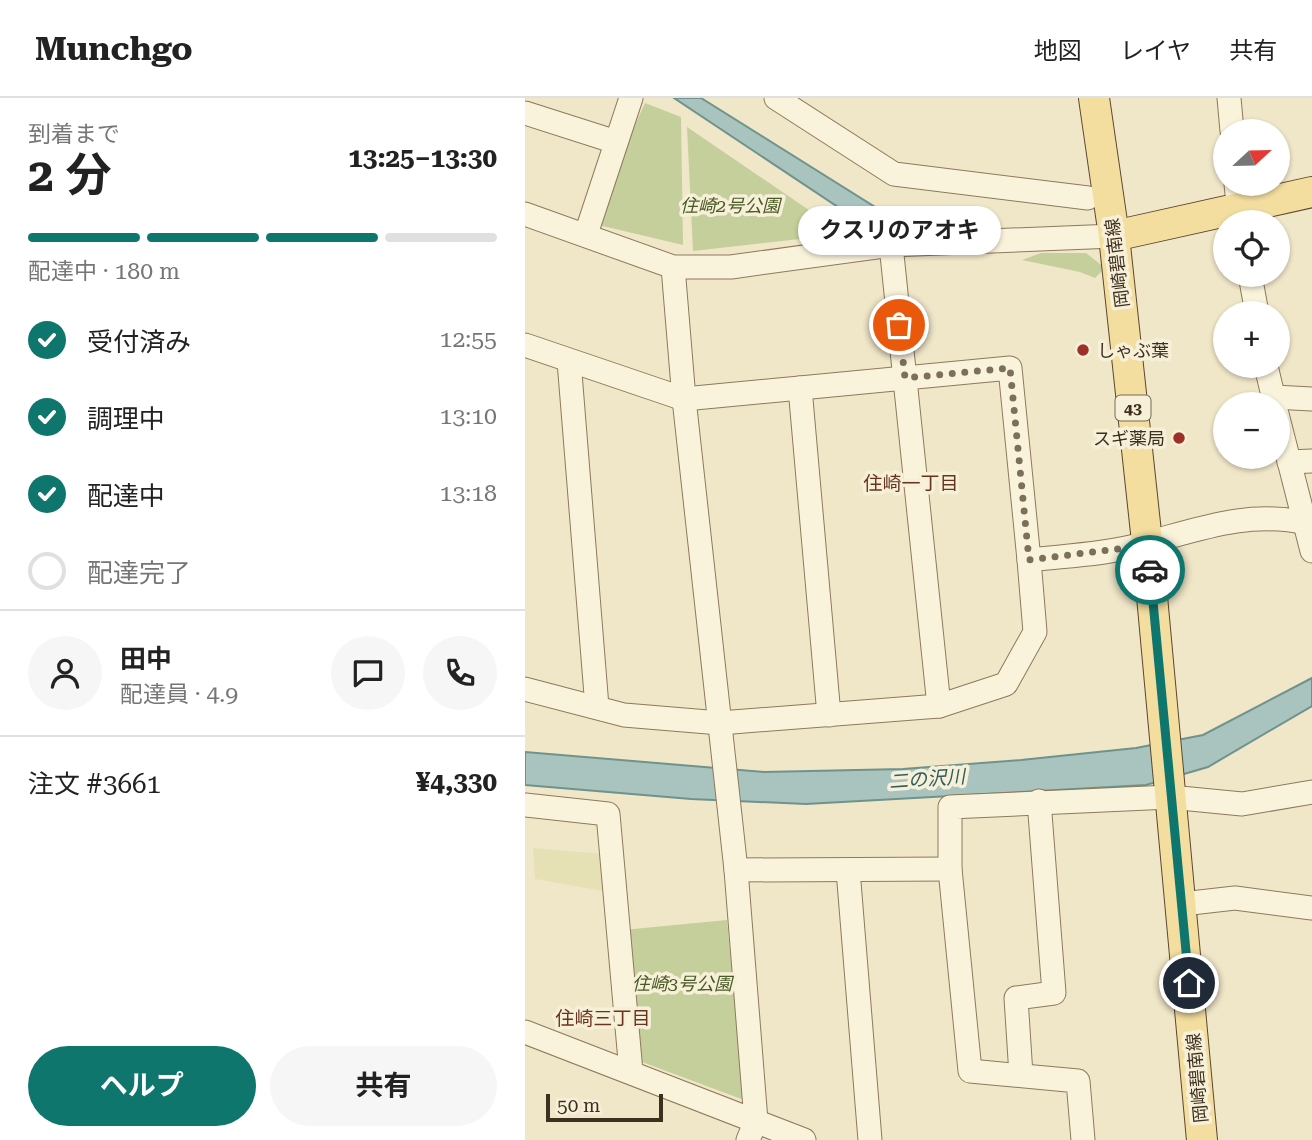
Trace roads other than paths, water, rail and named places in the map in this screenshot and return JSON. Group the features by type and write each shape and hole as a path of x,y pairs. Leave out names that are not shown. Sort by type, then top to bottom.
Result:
{"main road":[{"name":"岡崎碧南線","path":"1094,98 1114,236 1147,542 1202,1140"},
{"path":"1114,236 1238,205 1312,192"}],"street":[{"path":"586,234 631,98"},
{"path":"776,98 894,174 1088,198"},
{"path":"1229,98 1231,119"},
{"path":"525,113 616,142"},
{"path":"525,214 673,267 731,267 891,245 1114,236"},
{"path":"891,245 939,706"},
{"path":"673,267 684,399 736,870 752,1130"},
{"path":"525,345 684,399 1010,368 1035,632 1006,684 939,706 720,723 624,715 525,689"},
{"path":"569,361 597,707"},
{"path":"800,388 829,715"},
{"path":"1290,403 1312,399"},
{"path":"1290,448 1301,462 1305,523 1312,551"},
{"path":"1029,560 1125,548 1171,534 1242,519 1305,523"},
{"path":"1083,1140 1078,1081 970,1071 950,869 950,807 1170,797 1242,804 1312,792"},
{"path":"1021,1075 1016,998 1054,993 1039,801"},
{"path":"525,805 608,814 631,1072"},
{"path":"736,870 950,869"},
{"path":"848,870 870,1140"},
{"path":"1182,904 1235,898 1312,908"},
{"path":"525,1032 631,1072 752,1130 804,1140"}],"water":[{"path":"674,98 701,98 880,210 927,215 908,224 853,217"},
{"name":"二の沢川","path":"1312,678 1312,706 1208,767 1146,785 806,804 691,799 525,785 525,752 764,772 903,769 1136,748 1203,735"}],"place":[{"name":"クスリのアオキ","path":"899,325"},
{"name":"しゃぶ葉","path":"1083,350"},
{"name":"スギ薬局","path":"1179,438"}],"district":[{"name":"住崎一丁目","path":"911,483"},
{"name":"住崎三丁目","path":"603,1018"}],"park label":[{"name":"住崎2号公園","path":"730,205"},
{"name":"住崎3号公園","path":"682,983"}]}
